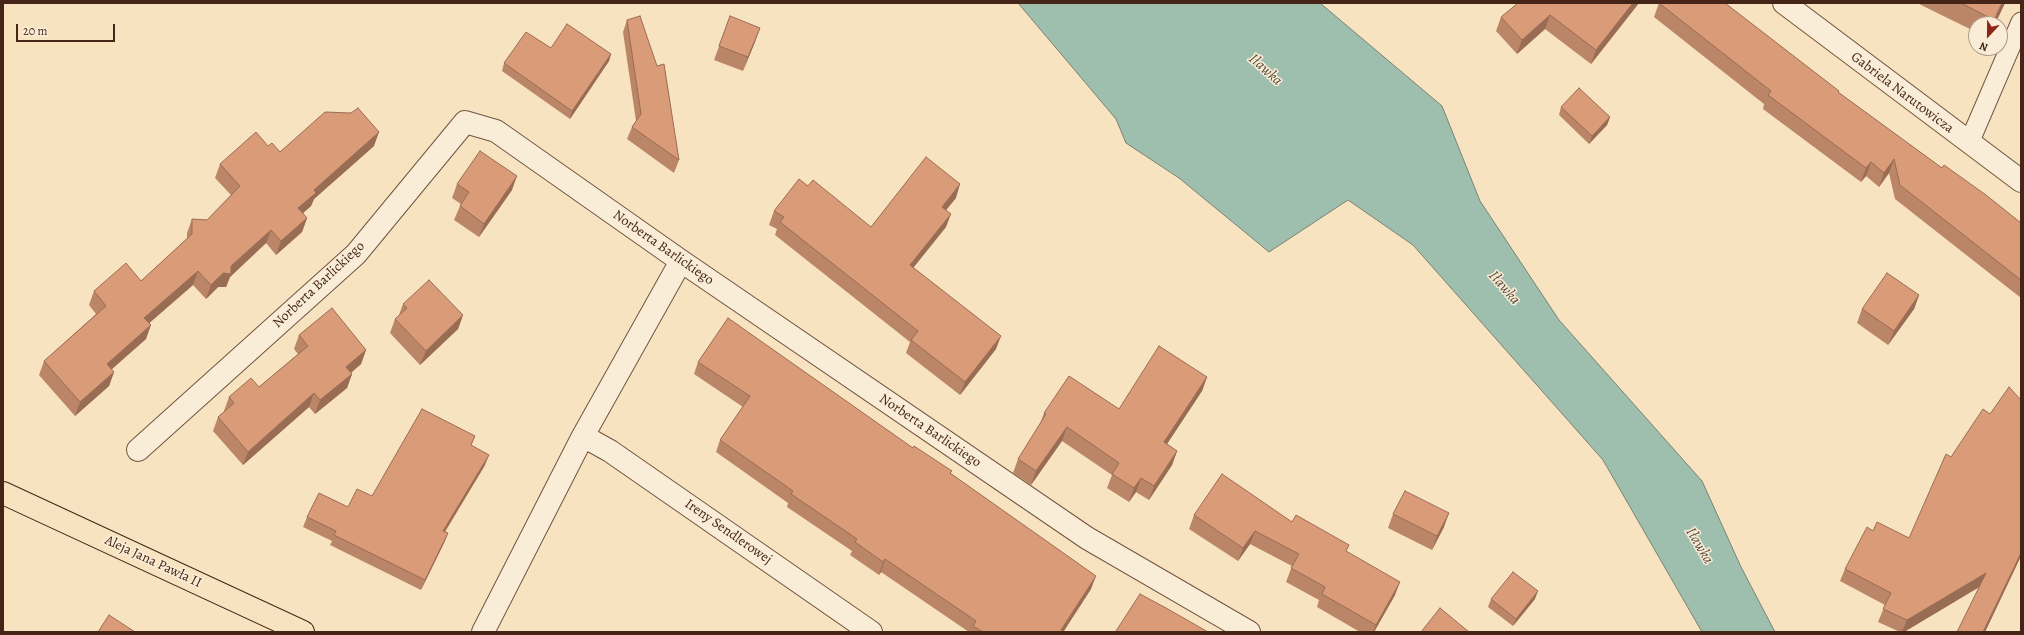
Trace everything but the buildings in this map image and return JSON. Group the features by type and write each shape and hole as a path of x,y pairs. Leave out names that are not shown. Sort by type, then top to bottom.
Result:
{"main road":[{"name":"Aleja Jana Pawła II","path":"3,492 303,632"}],"street":[{"name":"Gabriela Narutowicza","path":"1784,3 1969,144 2021,181"},
{"name":"Norberta Barlickiego","path":"138,450 356,254 465,122 496,130 681,261 1087,538 1249,632"},
{"path":"484,632 583,436 681,261"},
{"name":"Ireny Sendlerowej","path":"583,436 610,451 871,632"}],"lane":[{"path":"1969,144 2021,22"}],"water":[{"name":"Iławka","path":"1018,3 1320,3 1442,106 1480,201 1559,320 1702,481 1741,567 1775,632 1702,632 1603,460 1413,245 1348,200 1269,252 1179,178 1126,143 1116,119"}]}
